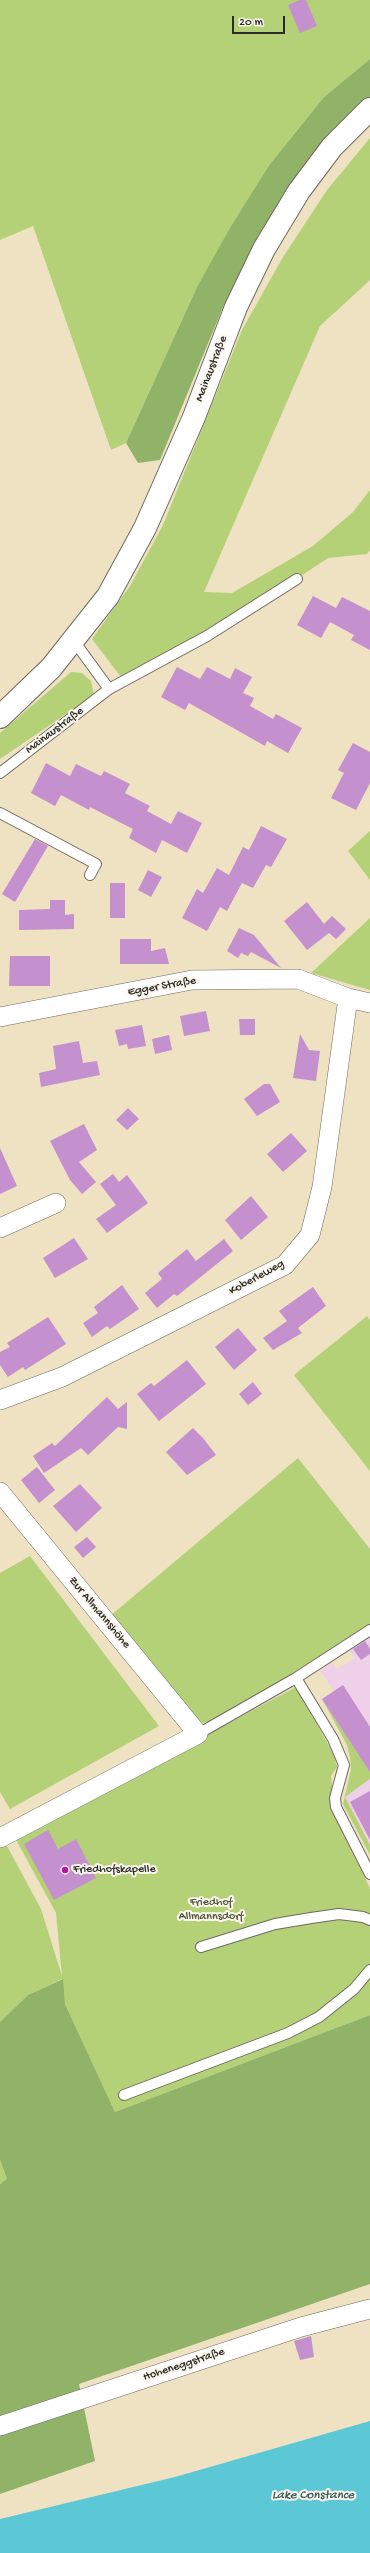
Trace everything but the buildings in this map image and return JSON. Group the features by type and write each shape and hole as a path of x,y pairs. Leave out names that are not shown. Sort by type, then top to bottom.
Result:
{"main road":[{"name":"Mainaustraße","path":"0,717 51,668 74,641 108,596 146,528 194,417 236,307 264,249 309,178 332,148 370,109"}],"street":[{"name":"Egger Straße","path":"0,1017 192,980 298,979 348,998 370,1003"},
{"name":"Koberleweg","path":"0,1400 62,1377 285,1265 310,1235 322,1187 348,998"},
{"path":"0,1228 56,1204"},
{"name":"Zur Allmannshöhe","path":"0,1492 198,1734"},
{"path":"0,1838 162,1749 198,1734"},
{"name":"Hoheneggstraße","path":"0,2426 301,2327 370,2309"}],"lane":[{"name":"Mainaustraße","path":"0,773 109,689 207,636 297,579"},
{"path":"74,641 109,689"},
{"path":"0,813 96,864 90,875"},
{"path":"198,1734 296,1678 370,1630"},
{"path":"296,1678 333,1739 344,1765 335,1798 336,1807 369,1869"},
{"path":"201,1947 275,1924 304,1919 339,1914 353,1915 370,1920"},
{"path":"124,2095 288,2033 325,2012 354,1990 370,1970"}],"shaded area":[{"path":"370,1633 370,1771 322,1699 334,1691 320,1670 332,1663 337,1669 355,1658 349,1649"},
{"path":"370,1778 370,1845 345,1797"}],"green space":[{"path":"0,0 370,0 370,59 324,97 270,164 197,287 126,443 111,450 33,226 0,240"},
{"path":"370,59 370,101 253,248 223,307 160,460 138,463 126,443 197,287 230,228 270,164 324,97"},
{"path":"370,138 370,280 320,326 204,592 232,593 313,546 353,512 370,490 370,550 367,554 328,558 248,611 124,681 92,639 130,586 163,525 242,330 283,257 327,190"},
{"path":"71,672 82,673 91,681 94,695 0,759 0,733"},
{"path":"370,831 370,880 348,851"},
{"path":"370,918 370,990 311,973"},
{"path":"367,1316 370,1320 370,1471 294,1375"},
{"path":"298,1458 370,1549 370,1624 225,1716 203,1723 187,1713 110,1616"},
{"path":"30,1556 159,1726 10,1809 0,1792 0,1573"},
{"name":"Friedhof Allmannsdorf","path":"296,1687 334,1755 337,1767 331,1776 334,1807 370,1889 370,2015 115,2112 65,2004 62,1979 28,1995 0,2022 0,1833 41,1909 62,1976 56,1913 15,1838"},
{"path":"322,1699 370,1771 370,1779 345,1797 370,1845 370,1855 343,1804 351,1769 350,1758 347,1745"},
{"path":"63,1979 65,2004 115,2112 370,2015 370,2284 79,2384 95,2461 0,2494 0,2184 7,2179 0,2160 0,2022 28,1995"},
{"path":"0,2160 7,2179 0,2184"}],"water":[{"name":"Lake Constance","path":"370,2421 370,2553 0,2553 0,2519 175,2477"}],"place":[{"name":"Friedhofskapelle","path":"65,1870"}]}
